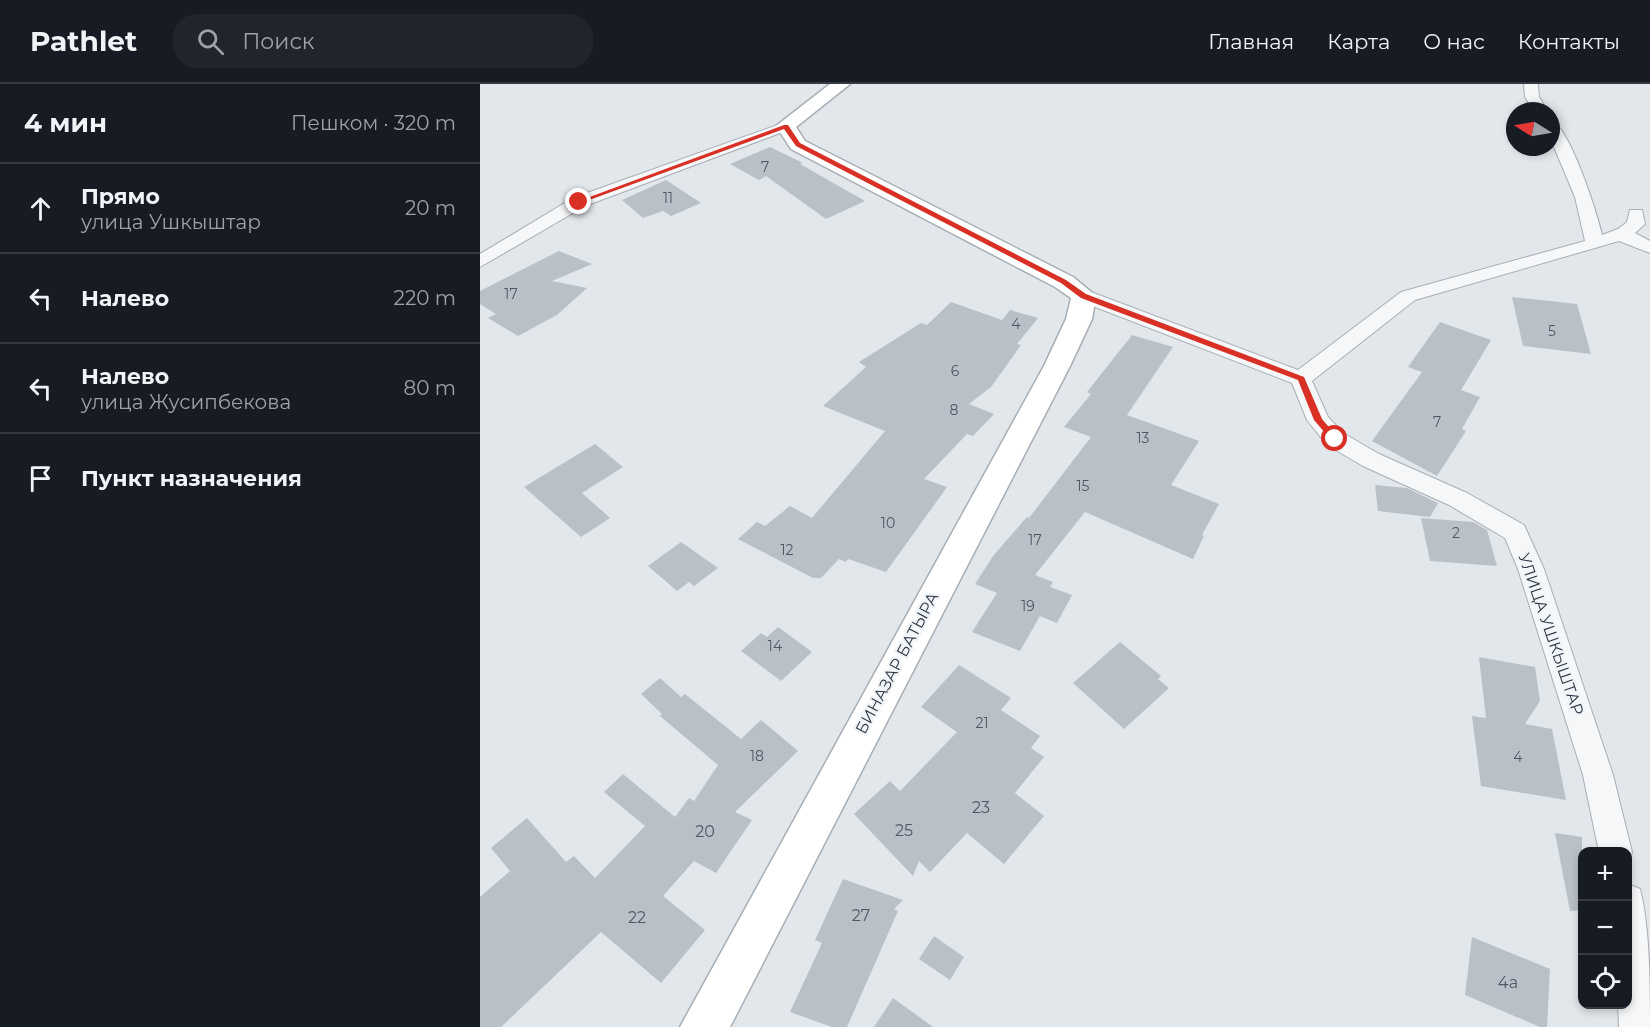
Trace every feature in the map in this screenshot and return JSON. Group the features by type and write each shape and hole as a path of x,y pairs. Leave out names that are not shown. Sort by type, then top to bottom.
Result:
{"street":[{"path":"480,262 579,202 786,126 841,84"},
{"path":"1532,84 1532,97 1535,102"},
{"path":"786,126 798,145 1064,282 1084,296 1301,379 1408,296 1617,235 1636,224 1636,214"},
{"path":"1560,145 1582,193 1594,243"},
{"path":"1617,235 1631,237 1650,248"},
{"name":"БИНАЗАР БАТЫРА","path":"704,1027 1057,366 1079,319 1084,296"},
{"name":"УЛИЦА УШКЫШТАР","path":"1301,379 1318,420 1335,439 1371,460 1458,499 1515,532 1531,569 1598,775 1615,847"},
{"path":"1632,951 1638,1027"}],"building":[{"path":"770,147 803,163 800,164 865,201 826,219 766,176 759,180 730,164"},
{"path":"666,180 701,203 671,216 663,211 643,218 622,200"},
{"path":"559,251 592,264 552,281 587,288 557,315 518,336 488,318 496,314 480,304 480,291"},
{"path":"1512,297 1577,304 1591,354 1523,346"},
{"path":"951,302 1002,320 1010,310 1038,318 1017,344 1021,345 991,387 969,404 994,414 973,436 967,434 924,479 947,487 886,572 848,559 846,562 839,559 821,578 813,578 738,539 757,522 765,526 790,506 812,518 885,431 823,406 866,367 859,362 921,323 927,325"},
{"path":"1440,322 1491,340 1461,390 1480,397 1462,429 1466,431 1437,476 1372,441 1422,372 1408,367"},
{"path":"1132,335 1173,347 1127,415 1199,441 1171,485 1219,504 1202,535 1204,536 1193,559 1085,512 1035,575 1053,582 1050,587 1072,595 1057,623 1040,616 1020,651 972,632 997,593 975,584 993,556 1027,517 1029,518 1091,437 1064,427 1091,394 1087,392"},
{"path":"595,444 623,467 582,493 610,518 581,537 524,487"},
{"path":"1375,485 1407,488 1438,503 1430,517 1378,511"},
{"path":"1421,518 1473,522 1487,530 1497,566 1430,561"},
{"path":"681,542 718,568 694,586 689,582 677,591 648,566"},
{"path":"778,627 812,652 781,681 741,651 761,633 767,637"},
{"path":"1120,642 1161,676 1158,679 1169,688 1124,729 1073,683"},
{"path":"1479,657 1535,667 1540,701 1525,724 1552,729 1566,800 1481,786 1472,716 1486,718"},
{"path":"959,665 1011,698 1001,710 1040,736 1031,748 1044,757 1015,793 1044,816 1004,864 967,833 930,872 919,861 913,876 854,814 890,781 900,791 957,732 921,707"},
{"path":"660,678 681,697 685,694 741,739 761,720 798,751 735,812 752,820 716,873 694,861 663,896 705,930 661,983 601,932 501,1027 480,1027 480,897 510,871 491,848 527,818 566,862 574,856 595,878 645,826 604,792 623,774 675,817 689,798 694,801 718,765 660,716 662,714 641,694"},
{"path":"1555,833 1582,837 1582,847 1578,847 1578,910 1570,911"},
{"path":"843,879 903,900 894,909 898,911 847,1027 832,1027 790,1012 822,943 815,940"},
{"path":"934,936 964,957 950,980 919,959"},
{"path":"1472,937 1550,969 1547,1027 1540,1027 1465,995"},
{"path":"893,998 933,1027 874,1027"}],"route":[{"path":"579,202 786,126 798,145 1064,282 1084,296 1301,379 1318,420 1335,439"}]}
